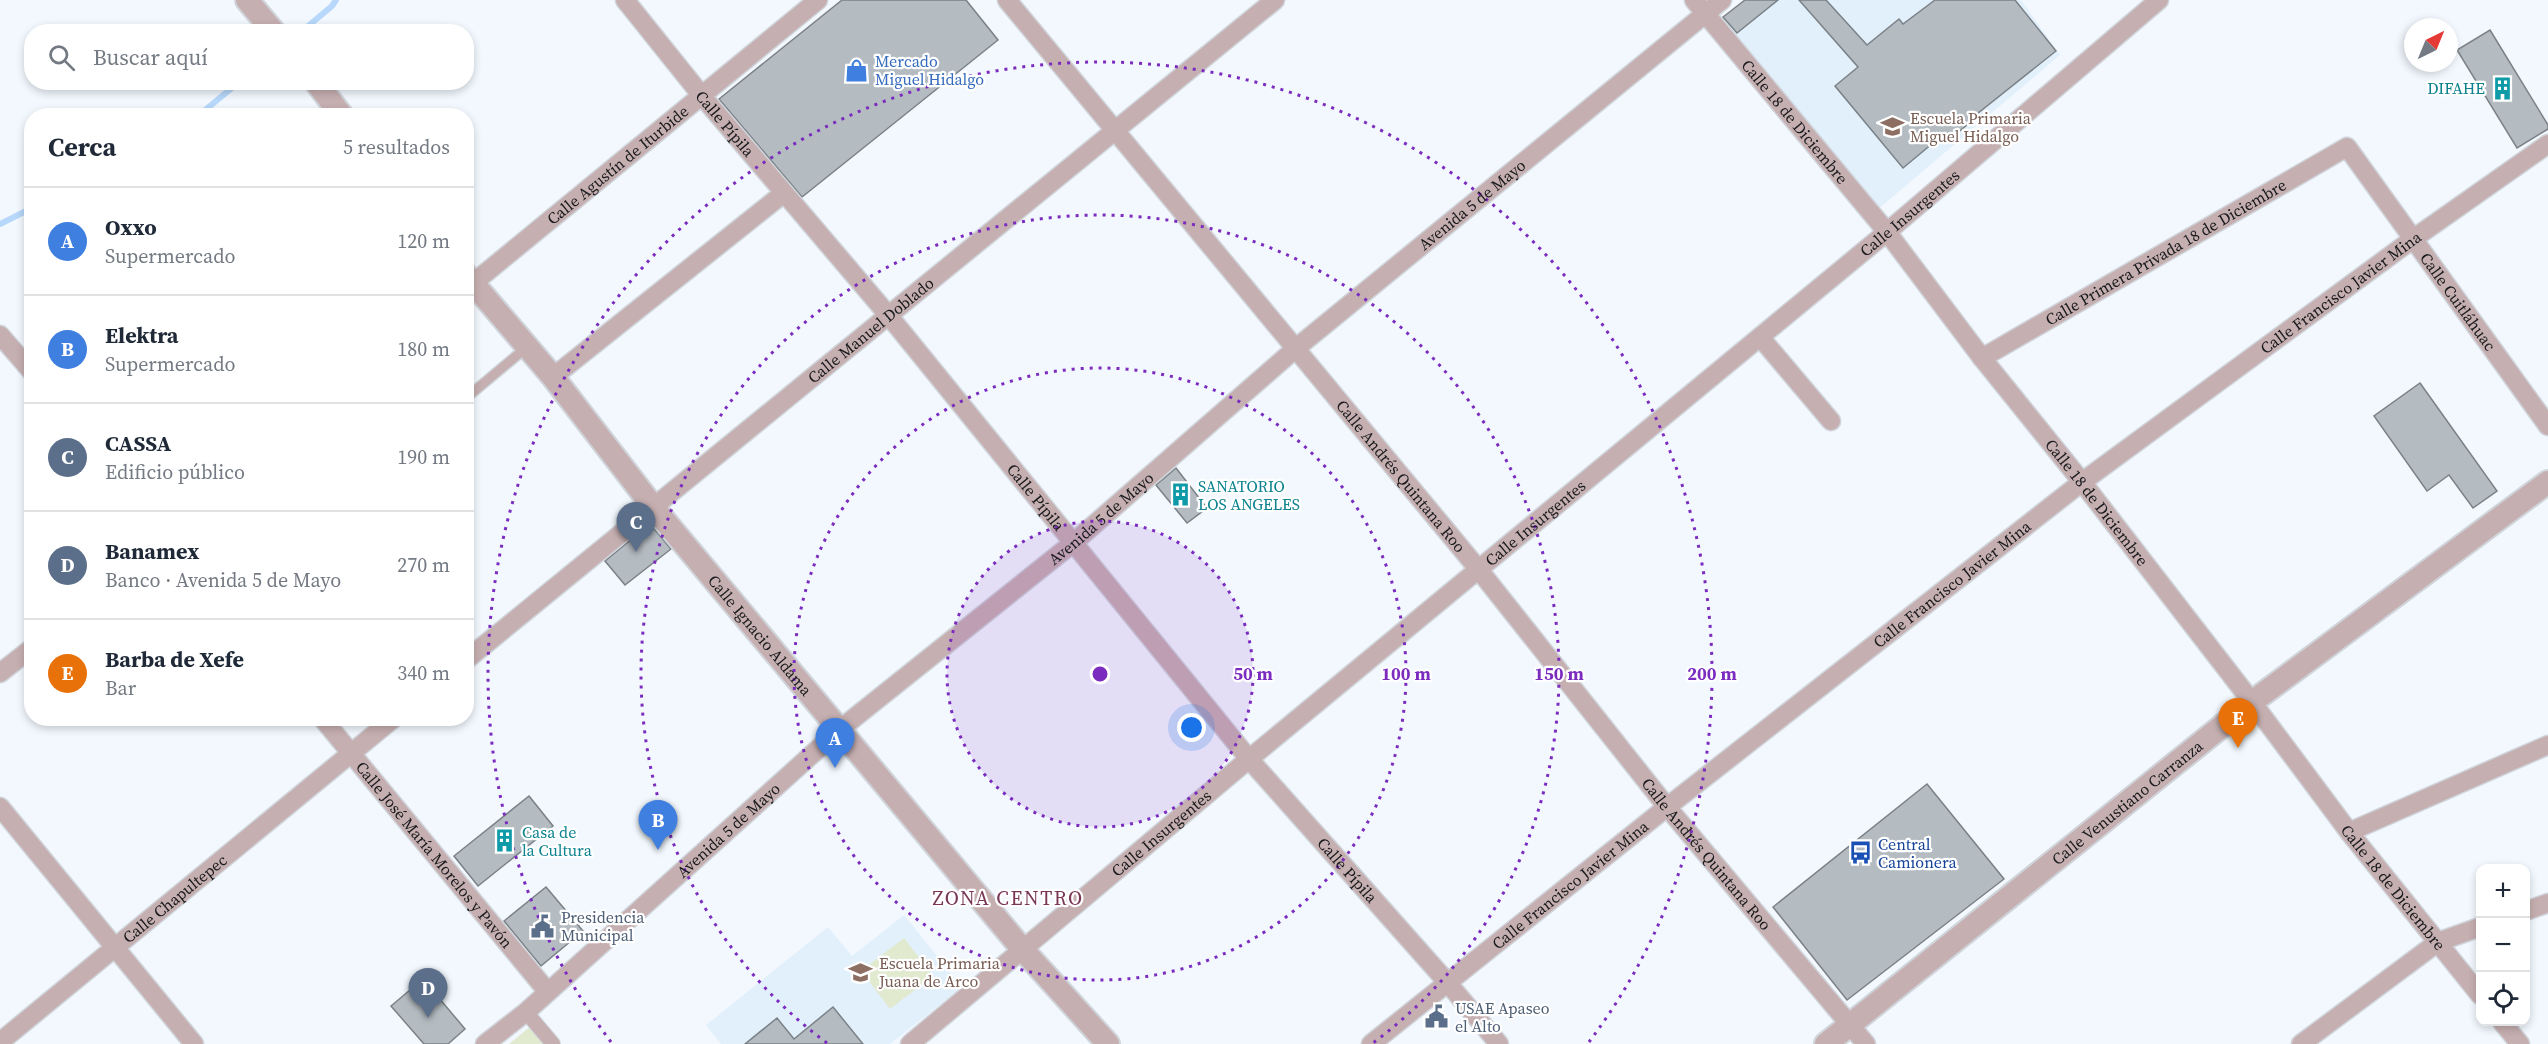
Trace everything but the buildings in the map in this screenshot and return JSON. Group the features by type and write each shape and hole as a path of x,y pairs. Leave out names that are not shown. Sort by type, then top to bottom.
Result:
{"street":[{"path":"247,0 268,24"},
{"name":"Calle Pípila","path":"625,0 702,96 889,316 1249,759 1448,982 1499,1044"},
{"name":"Calle Agustín de Iturbide","path":"474,278 818,0"},
{"name":"Calle Andrés Quintana Roo","path":"1007,0 1479,570 1667,807 1866,1044"},
{"name":"Calle Manuel Doblado","path":"474,654 1115,133 1275,0"},
{"name":"Avenida 5 de Mayo","path":"485,1044 526,1012 839,730 1073,543 1296,349 1699,7 1722,0"},
{"name":"Calle Insurgentes","path":"910,1044 1249,759 1887,232 2159,0"},
{"name":"Calle 18 de Diciembre","path":"1699,7 1887,232 1982,358 2082,482 2252,702 2349,832 2476,989"},
{"path":"322,90 336,108"},
{"name":"Calle Francisco Javier Mina","path":"1371,1044 1667,807 2082,482 2413,239 2548,144"},
{"name":"Calle Cuitláhuac","path":"2348,147 2548,426"},
{"name":"Calle Primera Privada 18 de Diciembre","path":"1982,358 2348,147"},
{"path":"553,377 784,193"},
{"name":"Calle Ignacio Aldama","path":"474,288 553,377 654,508 1023,950 1108,1044"},
{"path":"0,335 24,363"},
{"path":"1760,337 1831,421"},
{"name":"Calle Venustiano Carranza","path":"1826,1044 2252,702 2548,482"},
{"path":"0,673 24,654"},
{"name":"Calle José María Morelos y Pavón","path":"328,726 547,991"},
{"path":"351,754 384,726"},
{"path":"2349,832 2548,745"},
{"name":"Calle Chapultepec","path":"0,1042 115,950 351,754"},
{"path":"0,807 194,1044"},
{"path":"2530,910 2548,903"},
{"path":"2301,1044 2438,942 2476,929"},
{"path":"526,1012 553,1044"},
{"path":"2505,1026 2520,1044"}],"lane":[{"path":"474,391 527,347"}],"shaded area":[{"name":"Escuela Primaria Miguel Hidalgo","path":"1745,0 2021,0 2060,55 1877,210 1721,19"},
{"name":"Escuela Primaria Juana de Arco","path":"904,915 962,987 890,1044 863,1044 833,1007 794,1039 777,1018 745,1044 721,1044 706,1025 828,927 852,956"}],"green space":[{"path":"904,938 933,976 890,1009 861,971"},
{"path":"531,1026 546,1044 509,1044"}],"waterway":[{"path":"311,24 336,0"},
{"path":"208,108 229,90"},
{"path":"0,224 24,212"}],"place":[{"name":"Mercado Miguel Hidalgo","path":"857,70"},
{"name":"DIFAHE","path":"2503,88"},
{"name":"Escuela Primaria Miguel Hidalgo","path":"1892,127"},
{"name":"SANATORIO LOS ANGELES","path":"1180,495"},
{"name":"CASSA","path":"636,552"},
{"name":"Barba de Xefe","path":"2238,748"},
{"name":"Oxxo","path":"835,768"},
{"name":"Casa de la Cultura","path":"504,841"},
{"name":"Elektra","path":"658,850"},
{"name":"Central Camionera","path":"1860,853"},
{"name":"Presidencia Municipal","path":"543,926"},
{"name":"Escuela Primaria Juana de Arco","path":"861,972"},
{"name":"USAE Apaseo el Alto","path":"1437,1017"},
{"name":"Banamex","path":"428,1018"}],"district":[{"name":"ZONA CENTRO","path":"1008,898"}]}
